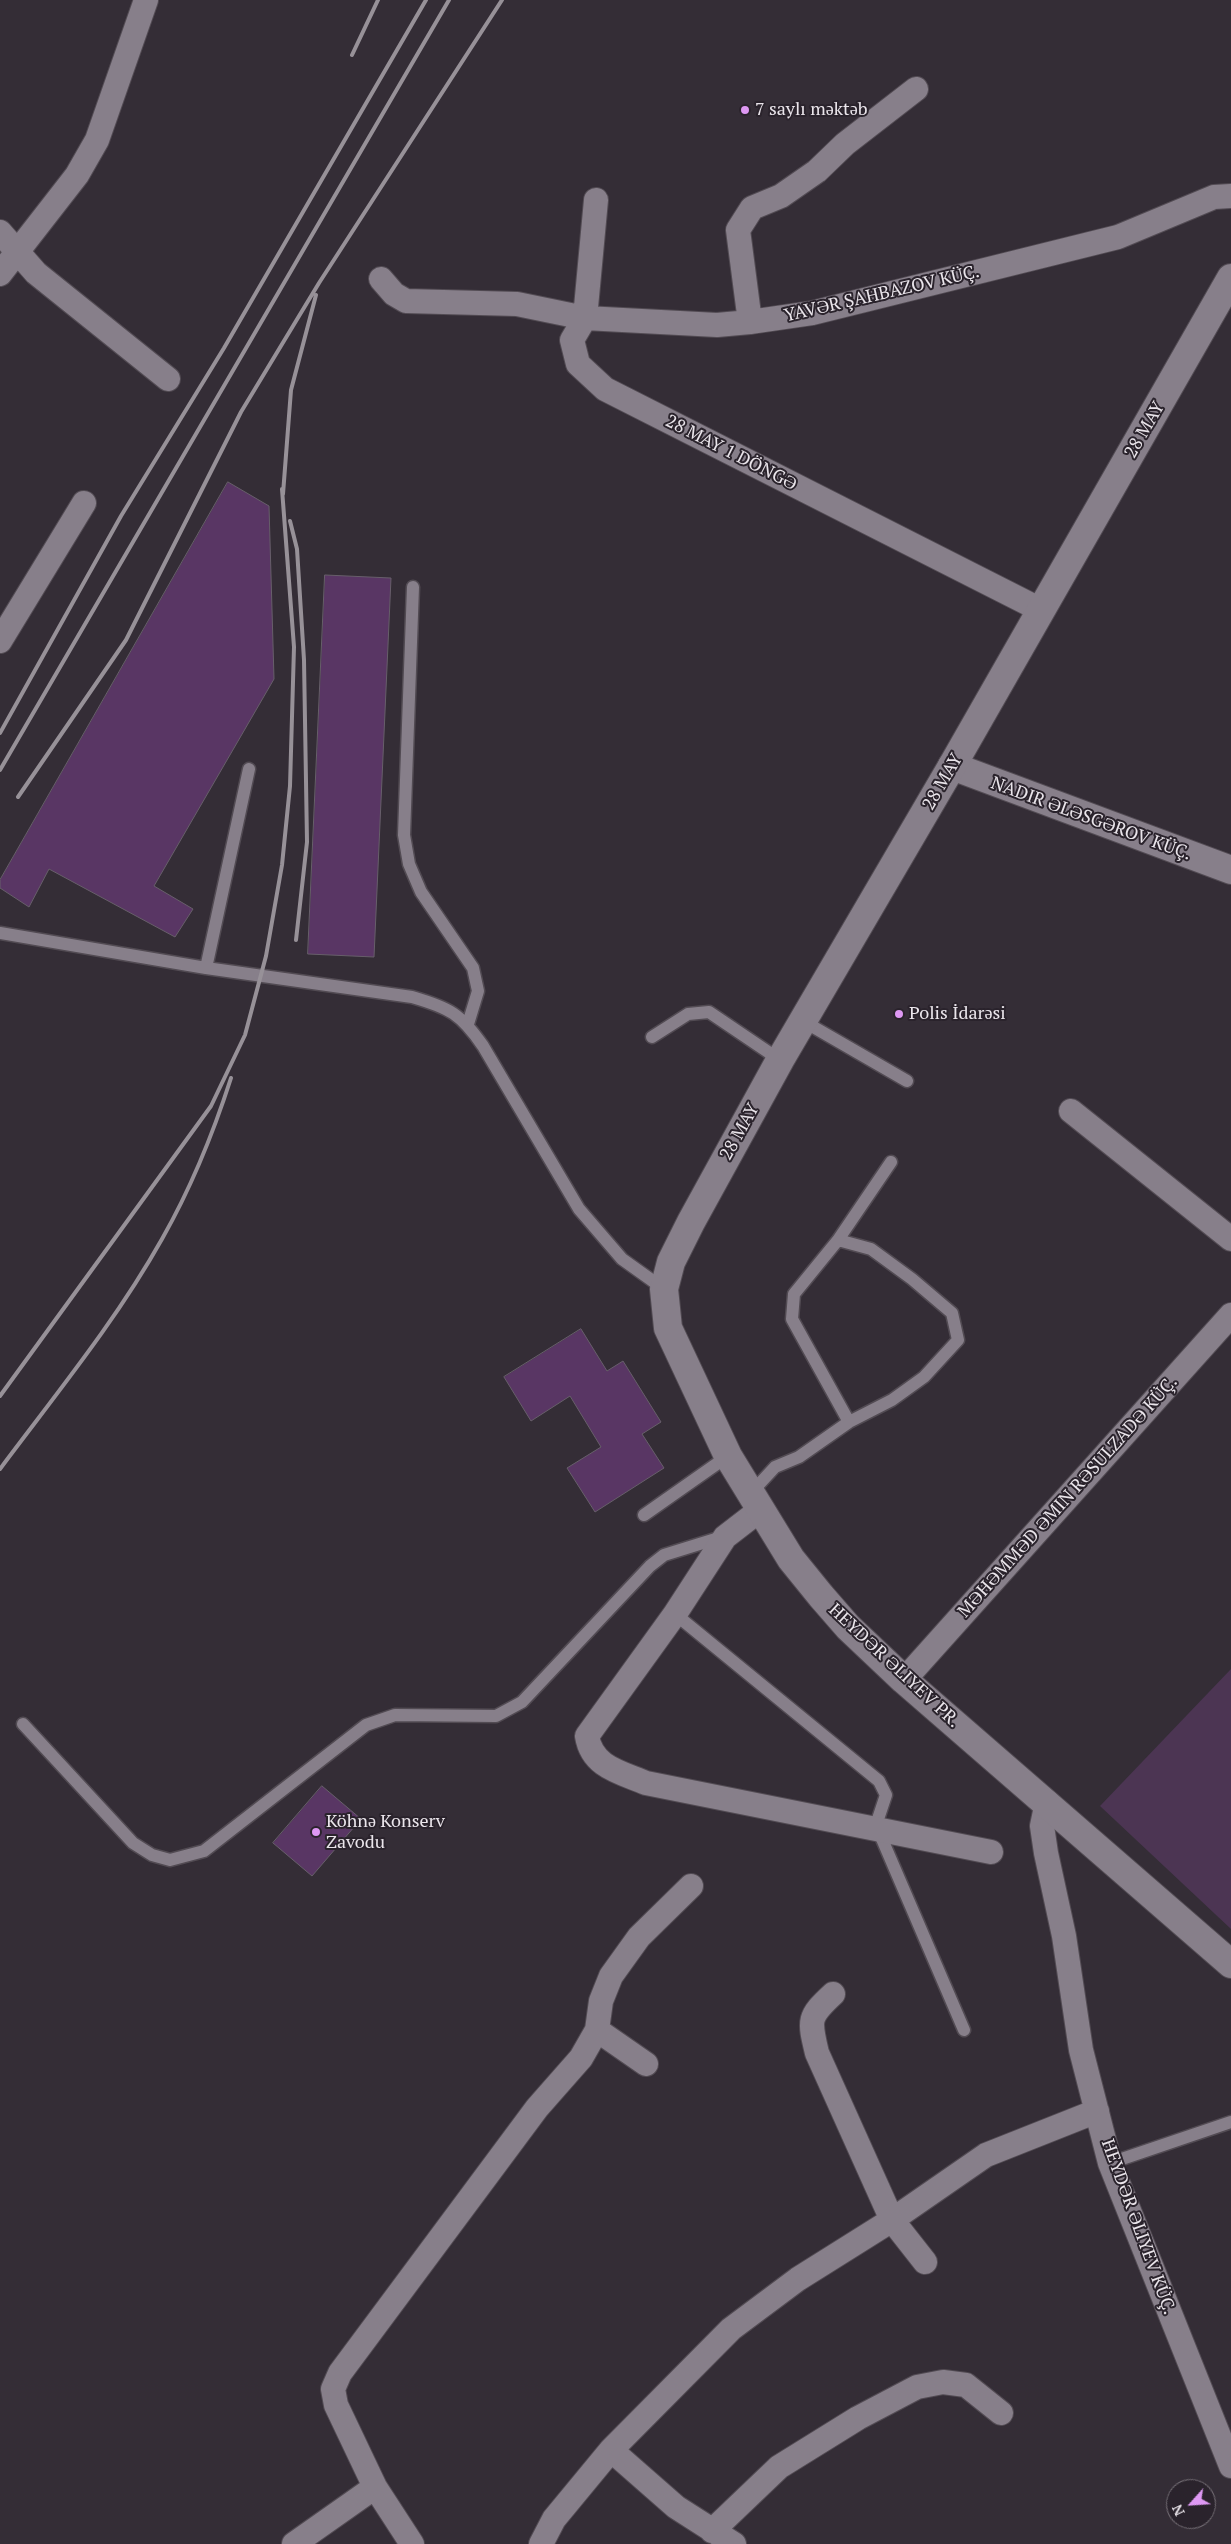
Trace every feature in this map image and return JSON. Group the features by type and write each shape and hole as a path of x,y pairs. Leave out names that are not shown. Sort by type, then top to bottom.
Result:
{"main road":[{"name":"28 MAY","path":"664,1289 671,1262 691,1222 780,1060 952,766 1231,278"},
{"name":"NADIR ƏLƏSGƏROV KÜÇ.","path":"952,766 1231,870"},
{"name":"HEYDƏR ƏLIYEV PR.","path":"664,1289 668,1328 728,1456 791,1558 821,1596 848,1627 904,1680 1231,1964"}],"street":[{"path":"0,274 77,175 97,140 146,0"},
{"path":"750,322 738,230 752,208 781,196 817,171 845,144 916,89"},
{"name":"YAVƏR ŞAHBAZOV KÜÇ.","path":"381,279 394,294 406,300 517,304 585,318 717,324 750,322 812,314 1118,237 1214,197 1231,196"},
{"name":"28 MAY 1 DÖNGƏ","path":"596,200 585,318 572,340 578,364 605,389 1041,610"},
{"path":"0,232 36,273 168,379"},
{"path":"0,642 84,503"},
{"path":"1071,1111 1231,1240"},
{"name":"MƏHƏMMƏD ƏMIN RƏSULZADƏ KÜÇ.","path":"904,1680 1231,1314"},
{"path":"755,1502 725,1537 675,1614 587,1736 589,1750 602,1764 646,1782 991,1852"},
{"name":"HEYDƏR ƏLIYEV KÜÇ.","path":"1046,1802 1042,1826 1046,1853 1064,1936 1081,2050 1110,2163 1231,2466"},
{"path":"412,2544 375,2487 336,2405 333,2389 340,2373 537,2108 581,2058 597,2030 601,2000 611,1976 639,1936 691,1886"},
{"path":"833,1994 815,2011 811,2028 817,2053 892,2220 925,2262"},
{"path":"597,2030 646,2064"},
{"path":"541,2544 554,2519 610,2450 731,2329 798,2279 892,2220 986,2155 1097,2110"},
{"path":"712,2531 778,2467 858,2418 917,2387 943,2382 966,2385 1001,2413"},
{"path":"610,2450 676,2507 734,2544"},
{"path":"294,2544 375,2487"}],"lane":[{"path":"413,587 404,835 409,864 421,892 473,968 478,991 468,1024"},
{"path":"206,968 249,769"},
{"path":"0,933 206,968 412,997 445,1007 468,1024 483,1046 579,1209 622,1260 664,1289"},
{"path":"652,1037 688,1014 709,1012 780,1060"},
{"path":"803,1021 906,1081"},
{"path":"849,1422 792,1319 794,1294 838,1240 891,1162"},
{"path":"755,1502 775,1467 799,1457 849,1422 892,1400 924,1377 958,1340 952,1313 912,1279 871,1249 838,1240"},
{"path":"644,1515 728,1456"},
{"path":"22,1724 133,1843 152,1855 170,1860 204,1851 366,1725 395,1715 496,1716 522,1702 650,1566 664,1555 725,1537"},
{"path":"675,1614 879,1781 886,1796 874,1828 879,1832 964,2030"},
{"path":"1110,2163 1231,2122"}],"shaded area":[{"path":"1231,1669 1231,1929 1100,1806"}],"building":[{"path":"228,482 269,506 274,679 154,886 193,909 175,937 49,869 29,907 0,888 0,880"},
{"path":"325,575 391,578 374,957 308,954"},
{"path":"581,1329 607,1371 623,1361 661,1422 642,1434 664,1468 595,1512 567,1468 601,1447 570,1396 531,1421 504,1377"},
{"path":"322,1786 361,1819 312,1876 273,1843"}],"railway":[{"path":"352,55 378,0"},
{"path":"0,733 121,516 224,348 426,0"},
{"path":"0,770 449,0"},
{"path":"18,797 126,640 241,412 319,283 502,0"},
{"path":"283,494 291,390 316,295"},
{"path":"0,1396 211,1106 245,1035 266,956 282,865 290,786 294,647 282,489"},
{"path":"290,521 297,549 304,660 307,842 296,940"},
{"path":"0,1469 85,1357 125,1299 162,1239 192,1180 217,1120 231,1078"}],"place":[{"name":"7 saylı məktəb","path":"745,110"},
{"name":"Polis İdarəsi","path":"899,1014"},
{"name":"Köhnə Konserv Zavodu","path":"316,1832"}]}
